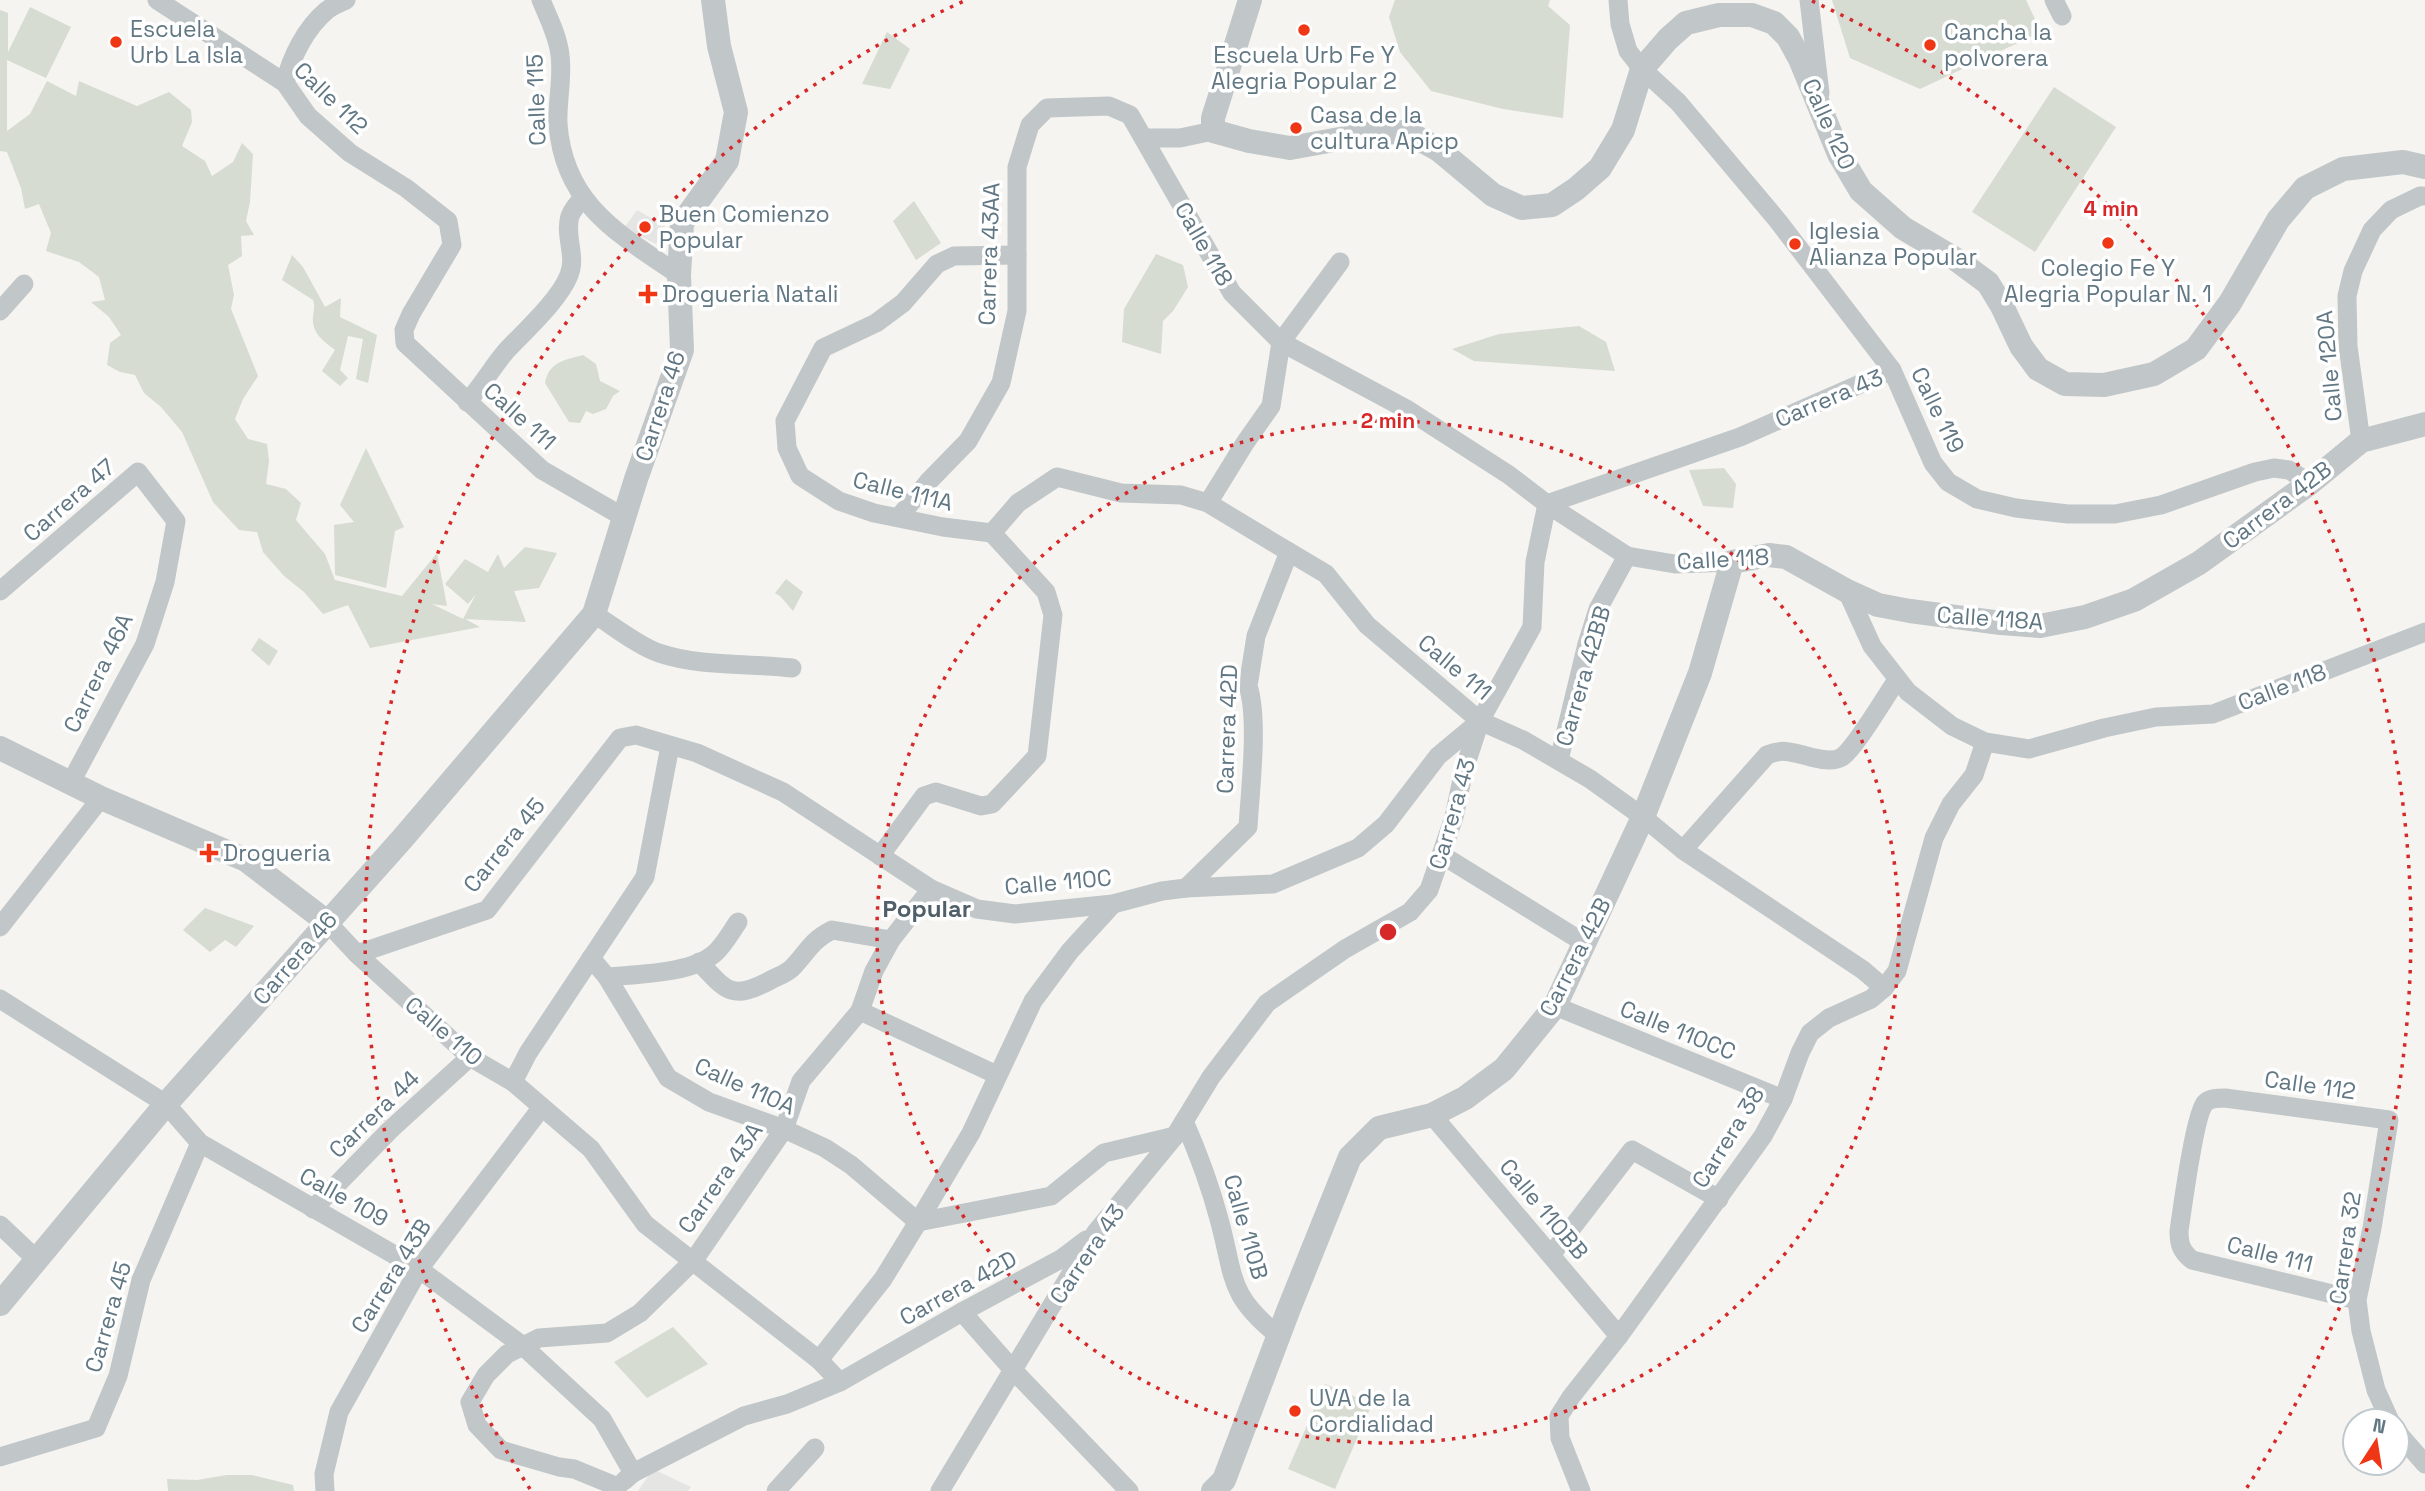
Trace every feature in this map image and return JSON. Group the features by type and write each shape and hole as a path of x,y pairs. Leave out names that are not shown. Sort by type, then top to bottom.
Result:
{"street":[{"name":"Calle 112","path":"157,0 285,83 308,116 350,153 406,188 448,221 452,245 404,330"},
{"path":"285,83 292,60 312,28 327,10 346,0"},
{"name":"Calle 115","path":"541,0 561,56 558,124 564,161 583,198 596,213 679,275"},
{"name":"Carrera 46","path":"0,1304 166,1104 403,838 594,614 636,479 682,350 679,275 682,223 727,162 736,112 719,46 713,0"},
{"path":"1213,131 1213,118 1250,0"},
{"name":"Calle 119","path":"1618,0 1620,24 1628,51 1642,69 1678,102 1778,221 1892,370 1933,463 1948,482 1977,499 2016,508 2068,514 2115,514 2161,505 2255,472 2274,468 2288,470 2310,484"},
{"path":"1809,0 1822,118"},
{"name":"Calle 120","path":"1642,69 1686,23 1718,15 1752,15 1774,23 1788,37 1800,59 1839,155 1861,191 1903,228 1957,260 1988,283 2021,346 2038,369 2065,384 2104,386 2154,374 2196,349 2230,303 2278,220 2305,188 2343,169 2403,162 2425,167"},
{"path":"1144,138 1180,138 1213,131 1290,148 1373,133 1407,132 1439,150 1493,195 1522,208 1552,205 1600,168 1623,130 1642,69"},
{"name":"Calle 118","path":"1030,125 1047,108 1109,106 1130,114 1232,293 1281,342 1408,410 1627,556 1675,564 1732,562 1769,555 1786,557 1847,591 1872,646 1897,680 1908,692 1952,726 1985,742 2029,748 2156,717 2213,714 2425,632"},
{"name":"Carrera 43AA","path":"899,517 968,441 1001,383 1017,311 1017,167 1030,125"},
{"name":"Calle 120A","path":"2361,441 2348,346 2347,296 2353,271 2372,230 2391,210 2425,196"},
{"path":"467,402 508,349 553,301 568,278 572,265 568,227 571,213 583,198"},
{"name":"Calle 111A","path":"992,533 943,527 874,513 839,502 800,476 787,448 785,421 823,348 876,323 903,303 937,264 954,256 1017,255"},
{"path":"1208,503 1271,407 1281,342 1340,262"},
{"path":"0,311 24,284"},
{"name":"Calle 111","path":"404,330 405,343 542,470 625,518"},
{"name":"Carrera 43","path":"940,1491 1097,1232 1180,1128 1211,1077 1267,1003 1345,950 1410,912 1429,890 1442,855 1480,721 1532,627 1535,562 1547,503 1740,437 1892,370"},
{"name":"Carrera 42B","path":"2134,600 2199,564 2310,484 2361,441 2425,424"},
{"name":"Carrera 47","path":"0,591 138,472"},
{"name":"Carrera 46A","path":"71,782 145,644 165,582 176,521 138,472"},
{"name":"Calle 111","path":"992,533 1018,503 1057,477 1121,494 1181,495 1208,503 1326,574 1367,625 1480,721 1559,760 1643,817 1683,850 1863,970 1884,988"},
{"path":"880,856 924,796 936,792 981,806 992,804 1037,757 1053,615 1046,592 992,533"},
{"name":"Carrera 42D","path":"1186,888 1248,827 1252,731 1251,693 1248,686 1256,636 1289,552"},
{"name":"Carrera 42BB","path":"1559,760 1598,609 1627,556"},
{"name":"Carrera 42B","path":"1213,1491 1224,1480 1350,1157 1379,1128 1432,1115 1465,1098 1504,1069 1555,1006 1643,817 1700,673 1732,562"},
{"name":"Calle 118A","path":"1847,591 1878,605 2001,624 2040,626 2085,617 2134,600"},
{"path":"594,614 658,653 723,665 752,663 792,668"},
{"path":"1683,850 1767,755 1780,750 1819,759 1833,760 1841,757 1897,680"},
{"name":"Calle 110C","path":"620,738 636,735 696,753 783,792 931,889 977,909 1015,914 1113,904 1162,891 1186,888 1273,884 1358,848 1386,824 1438,756 1480,721"},
{"name":"Carrera 45","path":"357,954 487,910 620,738"},
{"path":"1884,988 1896,971 1934,838 1951,804 1974,775 1985,742"},
{"path":"513,1082 528,1053 645,877 670,746"},
{"name":"Calle 110","path":"0,748 101,798 246,860 327,922 357,954 471,1057 513,1082 592,1149 645,1224 819,1360 840,1382"},
{"path":"0,927 101,798"},
{"path":"1442,855 1586,944"},
{"name":"Carrera 43A","path":"616,1490 574,1469 501,1450 477,1425 470,1402 486,1375 507,1354 540,1338 607,1333 640,1313 694,1260 784,1129 801,1081 859,1011 874,971 891,940 931,889"},
{"path":"819,1360 883,1279 918,1222 971,1133 1033,1001 1070,951 1113,904"},
{"path":"607,977 685,967 699,962 715,953 738,922"},
{"path":"699,962 720,985 732,991 749,992 791,970 815,939 832,930 891,940"},
{"name":"Calle 110A","path":"591,958 607,977 668,1078 709,1102 784,1129 825,1148 851,1165 918,1222"},
{"name":"Carrera 38","path":"1581,1491 1560,1438 1559,1416 1571,1396 1619,1336 1763,1136 1783,1099 1810,1033 1829,1018 1871,999 1884,988"},
{"name":"Calle 109","path":"0,999 166,1104 200,1143 419,1269 523,1346 602,1419 633,1473"},
{"name":"Calle 110CC","path":"1555,1006 1783,1099"},
{"path":"859,1011 997,1074"},
{"name":"Carrera 44","path":"313,1209 390,1130 471,1057"},
{"name":"Calle 112","path":"2179,1244 2198,1119 2206,1102 2213,1098 2225,1098 2389,1121"},
{"name":"Carrera 43B","path":"325,1491 324,1474 338,1412 419,1269 542,1107"},
{"name":"Calle 110BB","path":"1432,1115 1619,1336"},
{"name":"Carrera 32","path":"2384,1407 2376,1390 2361,1331 2357,1300 2389,1121"},
{"path":"918,1222 1051,1196 1104,1153 1180,1128"},
{"name":"Calle 110B","path":"1180,1128 1199,1157 1219,1219 1233,1280 1242,1299 1256,1318 1279,1336"},
{"name":"Carrera 45","path":"0,1457 96,1428 118,1376 141,1280 200,1143"},
{"path":"1551,1255 1632,1150 1719,1199"},
{"path":"0,1225 37,1260"},
{"name":"Carrera 42D","path":"616,1490 633,1473 744,1416 787,1404 840,1382 1061,1259 1097,1232"},
{"name":"Calle 111","path":"2179,1244 2183,1254 2192,1260 2357,1300"},
{"path":"962,1312 1013,1370 1129,1491"},
{"path":"776,1491 815,1448"},
{"path":"2411,1448 2425,1464"}],"shaded area":[{"path":"1395,0 1550,0 1548,6 1570,25 1563,118 1503,109 1431,91 1400,52 1389,17"},
{"name":"Cancha la polvorera","path":"1832,0 2026,0 2041,32 1920,89 1850,58"},
{"path":"30,7 71,27 46,78 7,60 7,131 30,114 47,81 76,96 79,81 137,106 169,92 191,110 192,122 182,146 205,161 212,176 233,162 242,143 253,154 246,221 254,235 241,236 242,256 228,265 234,295 231,309 258,376 243,399 235,419 248,439 267,444 269,461 266,484 286,489 301,503 296,520 325,554 335,580 402,596 437,553 447,606 432,604 463,619 476,594 468,604 445,584 465,559 488,572 498,554 504,568 525,547 557,553 539,588 514,591 526,622 465,619 480,627 370,648 348,605 323,614 263,552 257,532 239,530 213,502 182,432 161,407 144,393 135,375 120,372 107,365 110,343 121,335 109,317 91,302 105,300 99,277 79,262 46,251 51,233 39,204 25,209 21,188 7,152 0,151 0,10 8,13 8,52"},
{"path":"887,32 910,49 890,89 862,84"},
{"path":"2054,87 2116,127 2035,252 1972,212"},
{"path":"914,201 941,243 916,260 893,221"},
{"name":"Buen Comienzo Popular","path":"637,210 665,226 656,244 624,228"},
{"path":"1156,254 1183,265 1188,287 1173,311 1163,321 1161,354 1122,342 1124,309"},
{"path":"292,255 303,267 325,307 341,298 340,317 377,335 368,383 356,379 363,339 348,336 340,370 348,378 340,386 322,371 335,350 321,339 314,328 313,300 282,280"},
{"path":"1579,326 1606,342 1615,371 1474,361 1452,349 1499,334"},
{"path":"583,355 596,364 600,381 620,391 613,396 606,409 593,414 586,411 580,423 569,422 545,383 554,366"},
{"path":"366,448 404,527 395,531 386,588 335,575 334,525 354,522 340,505"},
{"path":"1724,468 1736,484 1733,508 1703,506 1689,470"},
{"path":"786,579 803,592 793,611 775,593"},
{"path":"259,638 278,651 269,666 251,650"},
{"path":"205,908 254,926 236,947 225,940 210,952 183,930"},
{"path":"673,1327 708,1364 647,1398 614,1362"},
{"path":"1325,1384 1372,1404 1335,1489 1288,1469"},
{"path":"653,1469 691,1487 688,1491 638,1491"},
{"path":"227,1475 252,1475 293,1485 294,1491 168,1491 167,1479 197,1480"}],"place":[{"name":"Escuela Urb Fe Y Alegria Popular 2","path":"1304,30"},
{"name":"Escuela Urb La Isla","path":"116,42"},
{"name":"Cancha la polvorera","path":"1930,45"},
{"name":"Casa de la cultura Apicp","path":"1296,128"},
{"name":"Buen Comienzo Popular","path":"645,227"},
{"name":"Colegio Fe Y Alegria Popular N. 1","path":"2108,243"},
{"name":"Iglesia Alianza Popular","path":"1795,244"},
{"name":"Drogueria Natali","path":"648,294"},
{"name":"Drogueria","path":"209,853"},
{"name":"UVA de la Cordialidad","path":"1295,1411"}],"district":[{"name":"Popular","path":"927,909"}]}
